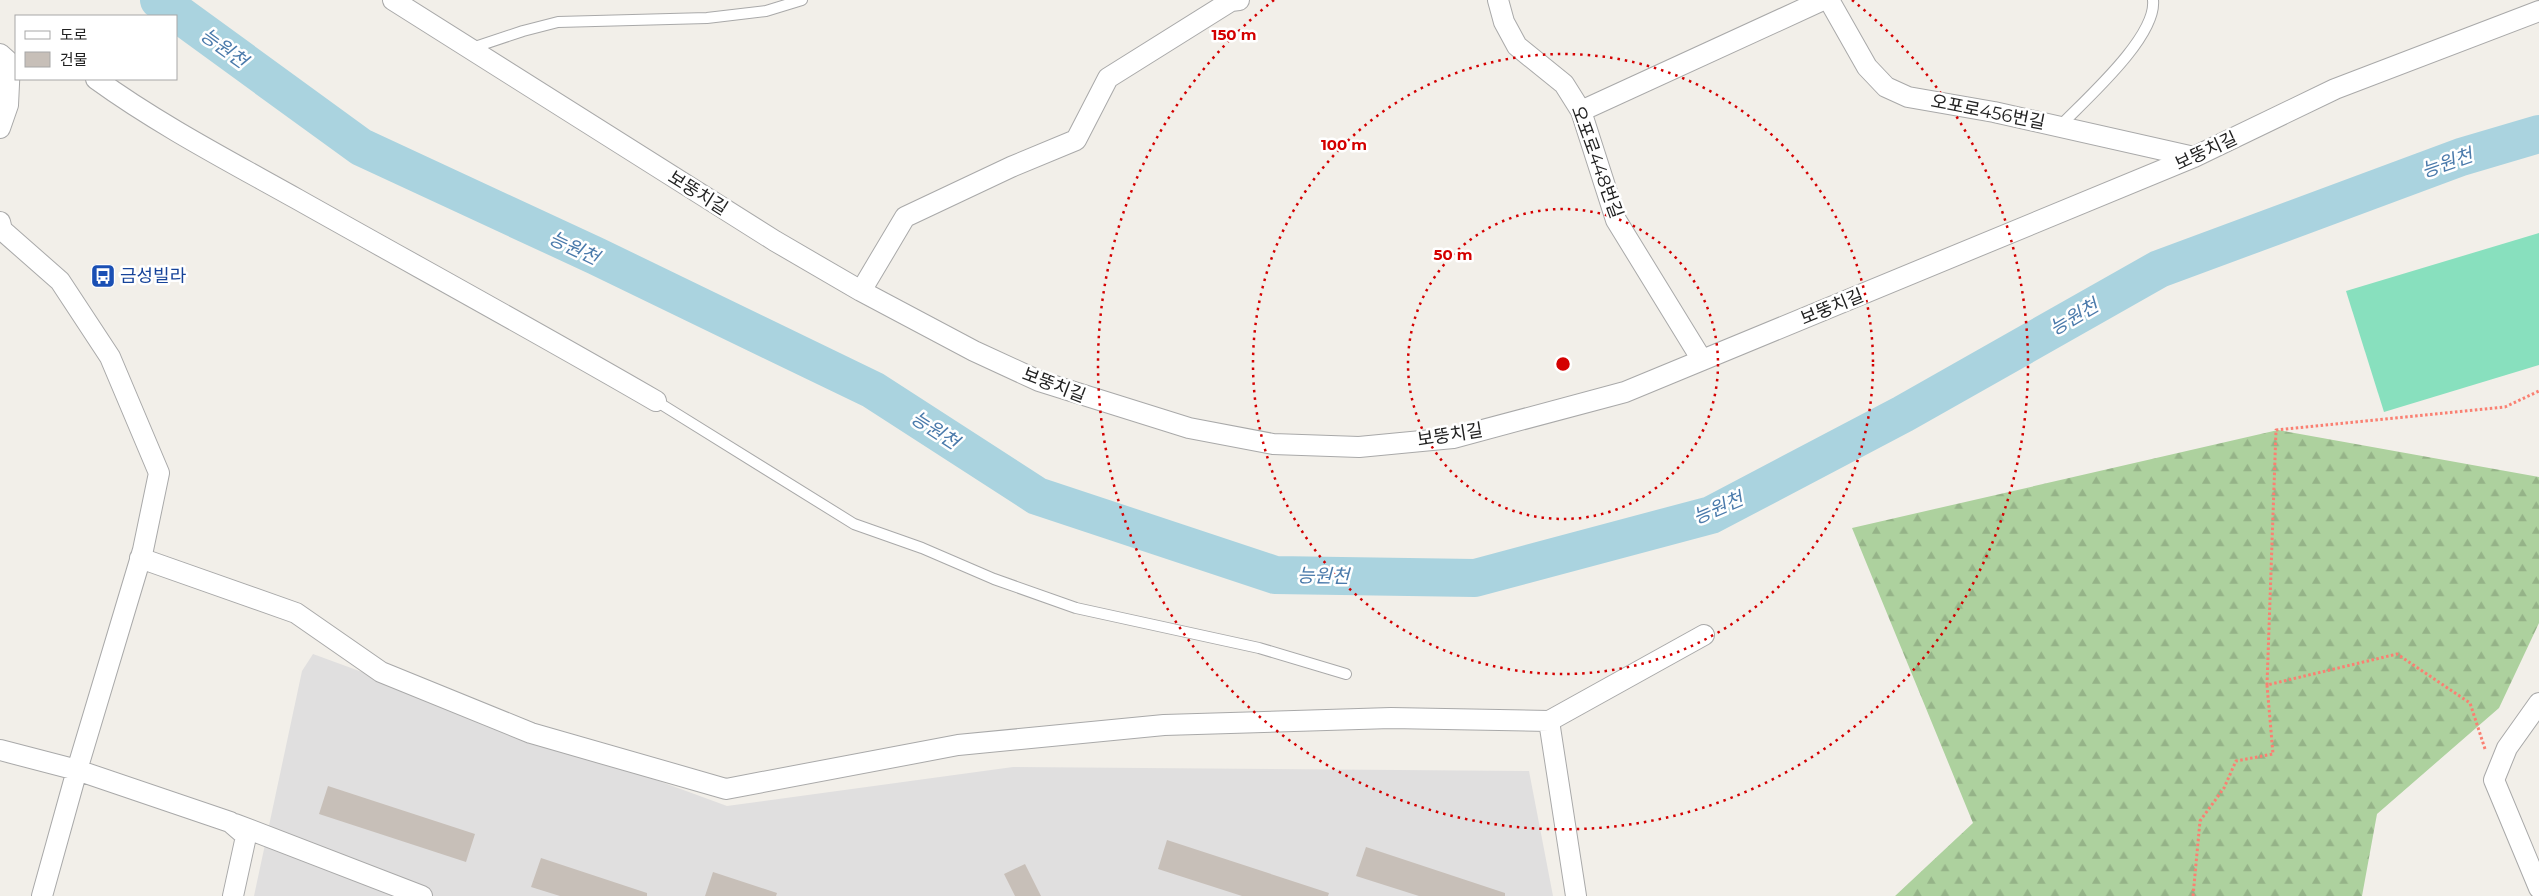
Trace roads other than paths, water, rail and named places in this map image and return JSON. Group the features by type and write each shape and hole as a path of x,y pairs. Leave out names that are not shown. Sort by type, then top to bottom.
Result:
{"street":[{"name":"보뚱치길","path":"393,0 775,241 861,291 974,351 1039,381 1189,428 1273,444 1359,447 1453,438 1625,392 2194,157 2335,89 2539,11"},
{"path":"861,291 905,218 1011,167 1076,140 1108,78 1231,1 1239,0"},
{"name":"오포로448번길","path":"1498,0 1504,22 1517,46 1564,84 1581,111 1616,220 1702,360"},
{"path":"1581,111 1823,0"},
{"name":"오포로456번길","path":"1829,0 1867,68 1886,87 1908,97 2060,126 2194,157"},
{"path":"0,128 8,105 9,60"},
{"path":"97,80 118,95 239,166 518,321 656,401"},
{"path":"0,222 2,230 60,282 110,357 159,473 140,558 76,770 42,896"},
{"path":"140,558 296,614 381,672 531,734 726,789 958,745 1164,725 1391,718 1549,722 1704,635"},
{"path":"2539,702 2507,748 2494,780 2539,888"},
{"path":"1549,722 1576,896"},
{"path":"0,750 76,770 230,822 422,896"},
{"path":"230,822 245,835 233,896"}],"lane":[{"path":"468,49 558,22 708,18 766,11 802,0"},
{"path":"2060,126 2126,58 2147,25 2153,6 2152,0"},
{"path":"656,401 854,524 922,548 994,579 1076,608 1259,648 1346,674"}],"waterway":[{"name":"능원천","path":"159,0 361,147 596,256 873,390 1037,496 1275,575 1475,578 1711,515 1903,414 2159,269 2461,157 2539,134"}],"place":[{"name":"금성빌라","path":"103,276"}]}
